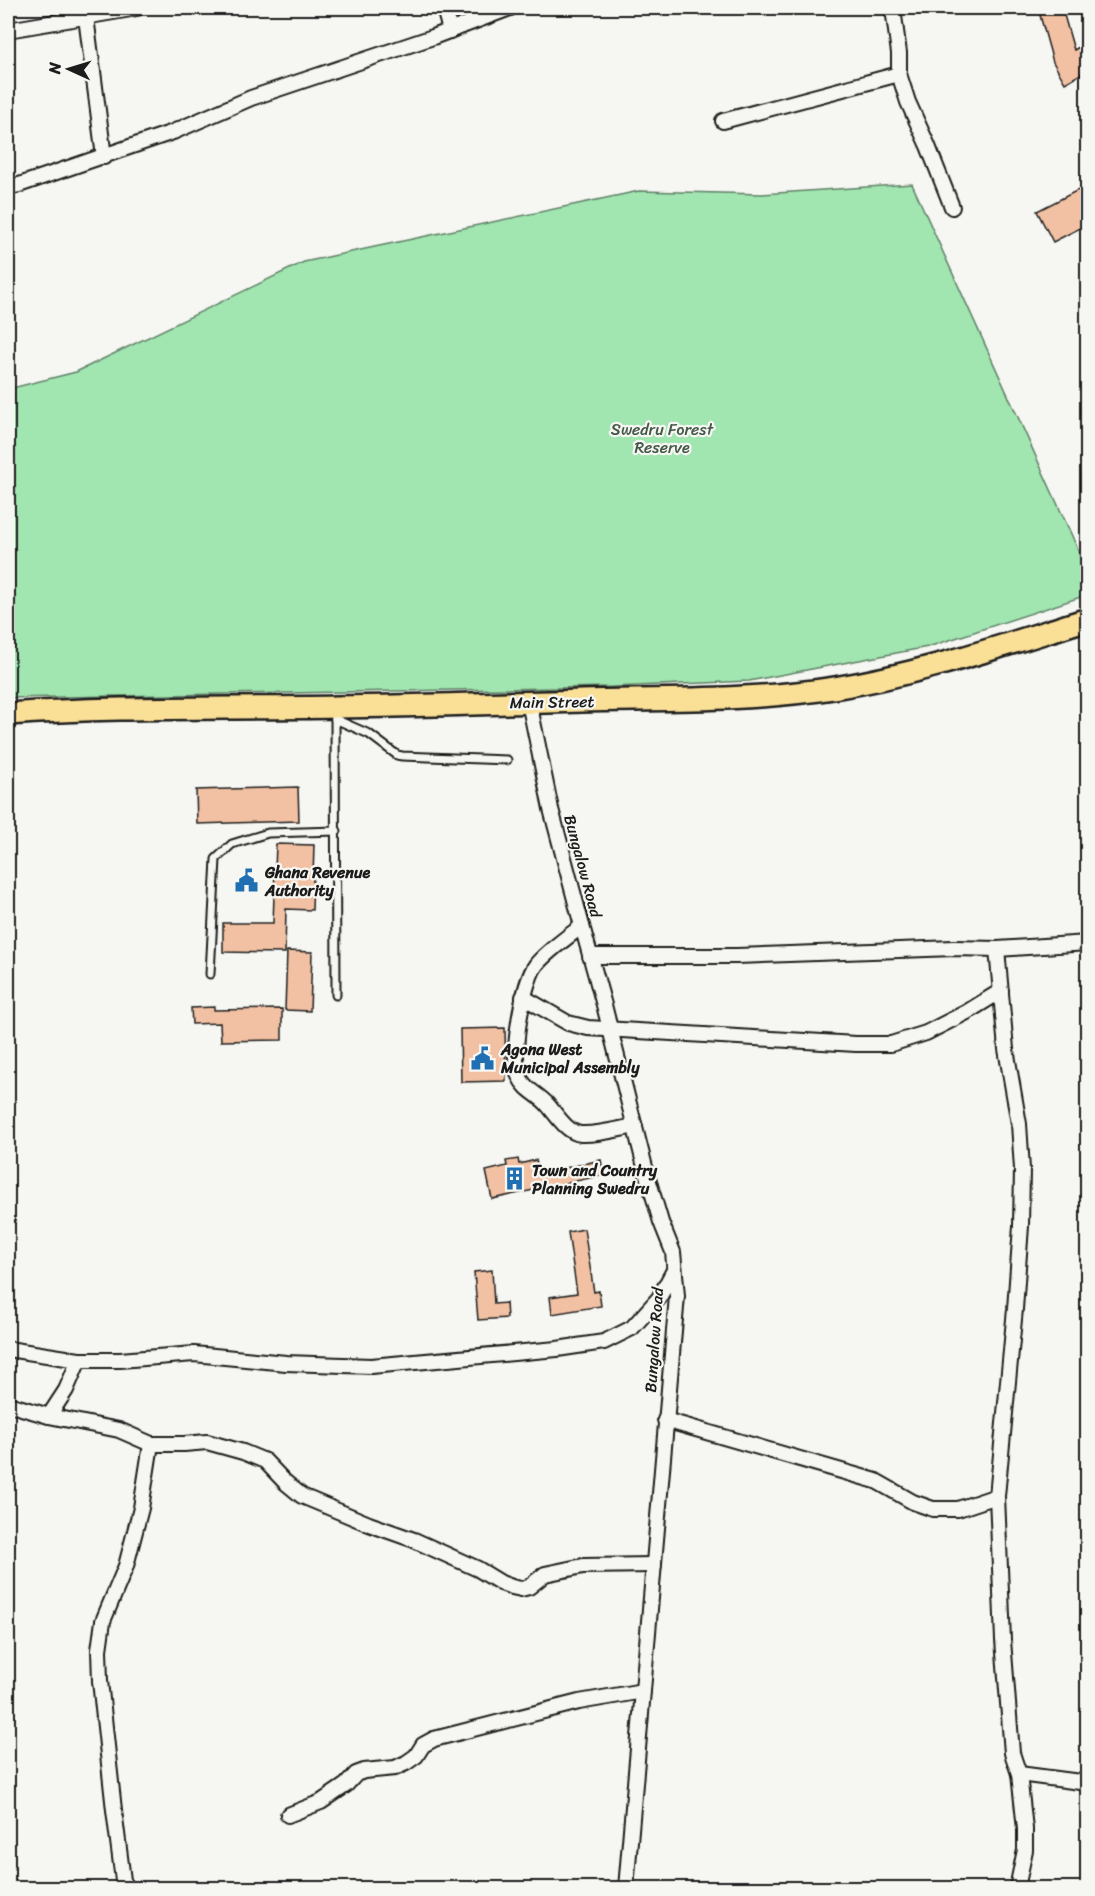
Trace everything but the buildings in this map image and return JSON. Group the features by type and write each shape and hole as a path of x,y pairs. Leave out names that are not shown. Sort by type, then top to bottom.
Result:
{"main road":[{"name":"Main Street","path":"8,714 241,707 335,713 529,702 666,701 774,695 834,688 913,672 1088,619"}],"street":[{"path":"8,30 137,8"},
{"path":"444,8 450,31"},
{"path":"8,187 104,157 173,132 251,98 450,31 510,8"},
{"path":"891,8 899,52 899,74 908,102 952,207"},
{"path":"86,17 104,157"},
{"path":"723,121 899,74"},
{"name":"Bungalow Road","path":"529,702 551,809 658,1212 673,1252 676,1296 626,1888"},
{"path":"582,927 536,965 523,997 517,1036 517,1073 525,1087 544,1100 569,1129 578,1134 635,1126"},
{"path":"590,956 737,956 954,948 997,949 1088,943"},
{"path":"997,949 1006,1049 1019,1124 1022,1169 1021,1226 1015,1309 997,1497 1003,1640 1012,1753 1023,1801 1025,1840 1017,1888"},
{"path":"523,997 568,1023 588,1028 856,1044 891,1044 926,1033 1001,991"},
{"path":"8,1349 79,1360 120,1360 194,1354 286,1363 371,1366 471,1358 604,1342 632,1328 658,1298 674,1270"},
{"path":"49,1416 66,1390 79,1360"},
{"path":"8,1404 49,1416 119,1430 151,1444 207,1442 243,1452 265,1461 302,1496 332,1510 414,1540 512,1587 521,1589 529,1587 545,1574 583,1566 654,1565"},
{"path":"665,1420 876,1481 913,1502 933,1509 958,1509 997,1497"},
{"path":"124,1888 99,1650 103,1621 126,1566 141,1508 151,1444"},
{"path":"288,1815 321,1802 346,1785 356,1774 395,1768 406,1763 416,1756 423,1745 434,1739 579,1702 643,1691"},
{"path":"1018,1774 1088,1783"}],"lane":[{"path":"335,713 397,755 507,760"},
{"path":"335,713 336,995"},
{"path":"210,974 216,859 232,844 268,833 337,831"}],"green space":[{"name":"Swedru Forest Reserve","path":"912,184 1087,569 1087,595 928,647 749,681 613,687 8,698 8,389 76,372 304,262 639,191 762,194"}],"place":[{"name":"Ghana Revenue Authority","path":"247,881"},
{"name":"Agona West Municipal Assembly","path":"483,1058"},
{"name":"Town and Country Planning Swedru","path":"514,1179"}]}
